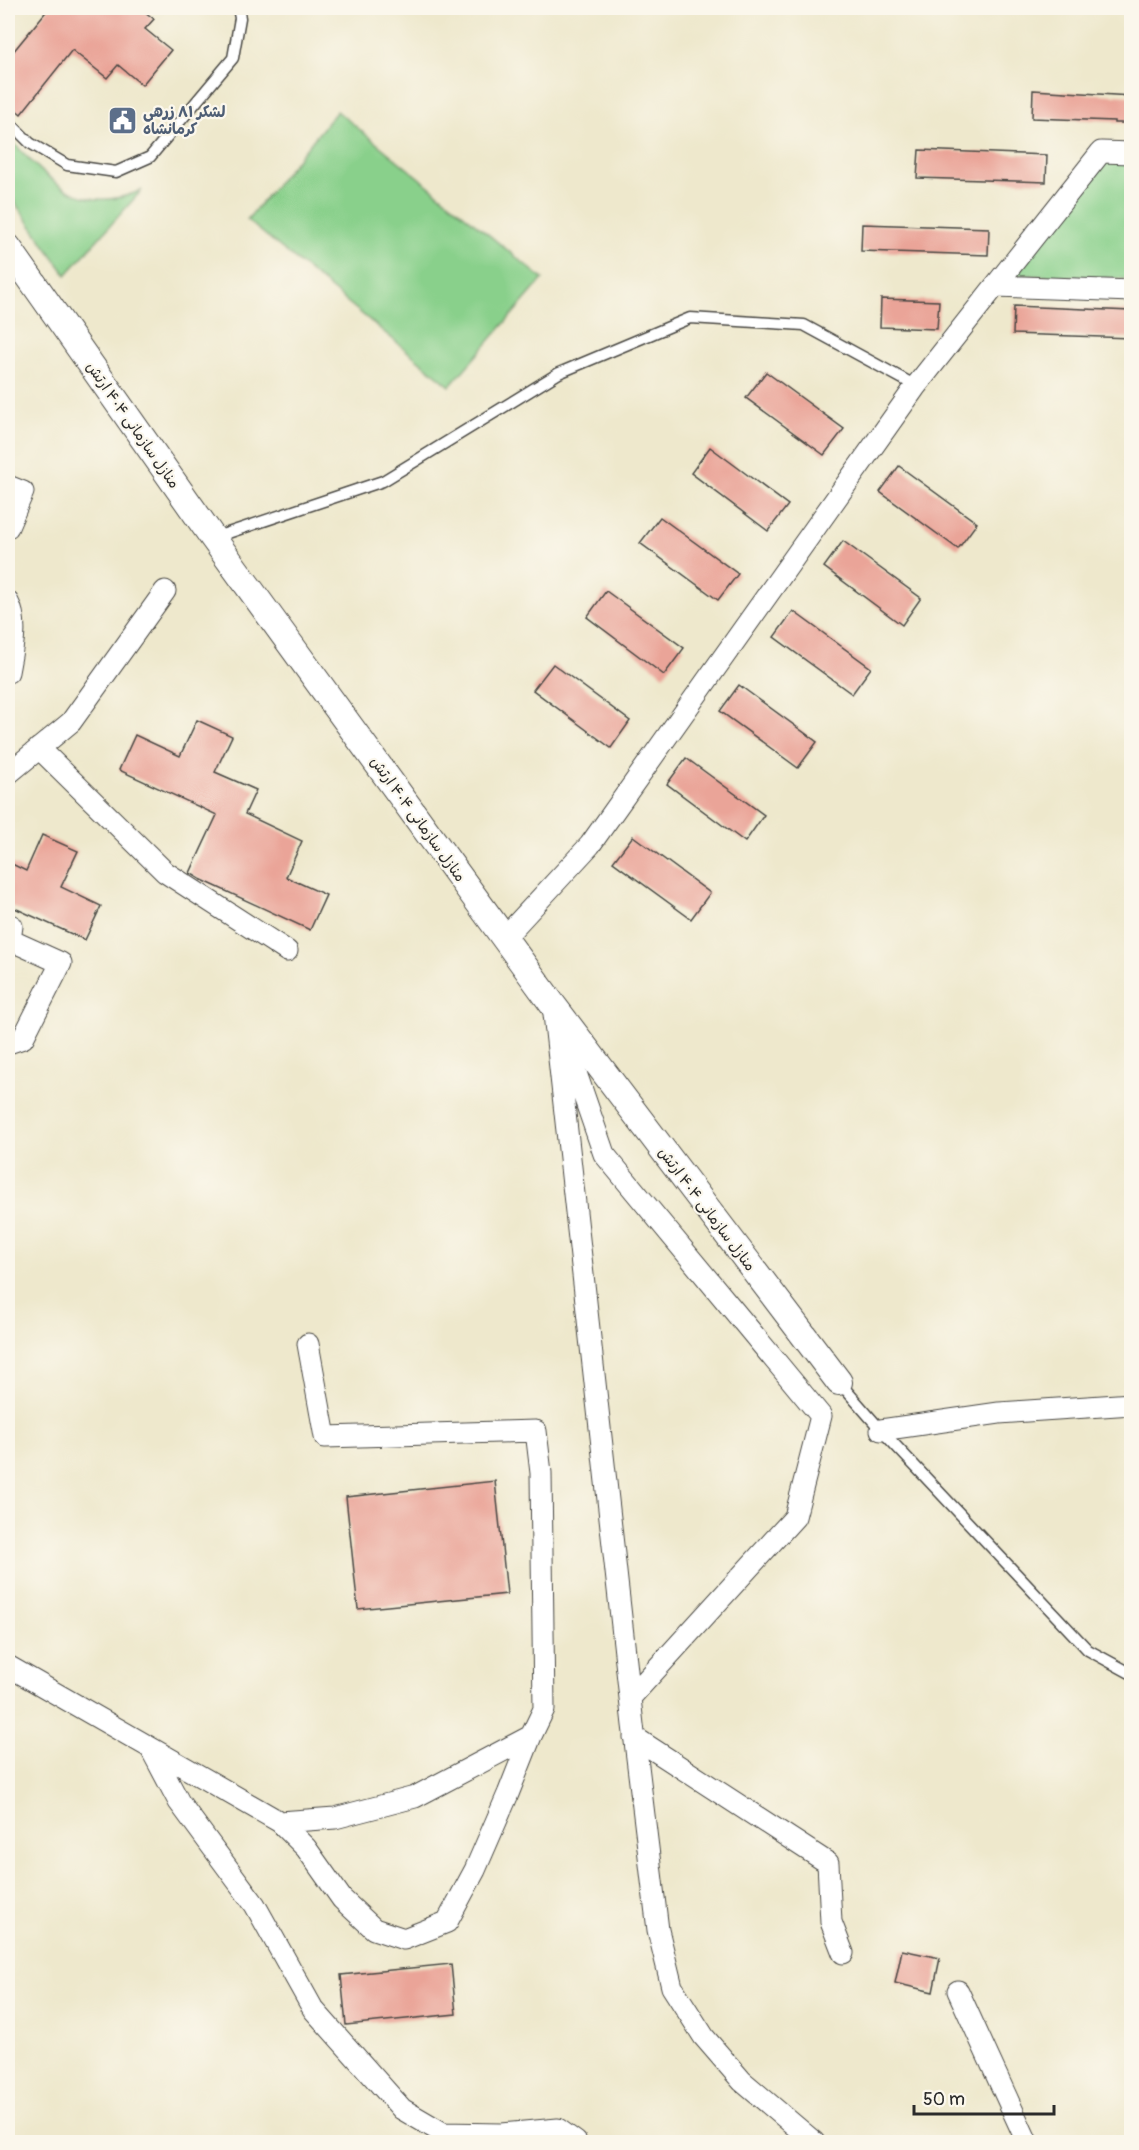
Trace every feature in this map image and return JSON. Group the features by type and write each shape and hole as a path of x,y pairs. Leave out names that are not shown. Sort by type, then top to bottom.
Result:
{"street":[{"path":"504,938 590,845 916,386 1101,152 1131,153"},
{"name":"منازل سازمانی ۴۰۴ ارتش","path":"8,247 213,538 553,1005 839,1383"},
{"path":"995,286 1131,291"},
{"path":"8,486 23,492 8,527"},
{"path":"8,774 71,722 165,591"},
{"path":"8,602 13,611 13,642 8,672"},
{"path":"39,748 165,872 287,951"},
{"path":"8,924 12,926 10,939 61,963 23,1038 8,1043"},
{"path":"553,1005 604,1154 821,1416 795,1517 630,1698"},
{"path":"553,1005 634,1737 658,1930 672,1987 704,2037 742,2081 814,2142"},
{"path":"8,1666 280,1822 306,1848 342,1899 374,1929 404,1939 447,1922 475,1870 544,1709 541,1484 536,1431 325,1437 308,1344"},
{"path":"881,1430 999,1413 1131,1404"},
{"path":"280,1822 335,1818 415,1797 531,1736"},
{"path":"634,1737 828,1863 831,1922 843,1953"},
{"path":"151,1749 178,1802 255,1905 312,2009 402,2109 443,2133 501,2134 558,2129 576,2142"},
{"path":"958,1991 1027,2142"}],"lane":[{"path":"8,121 30,143 67,165 116,172 150,157 233,58 240,18 238,8"},
{"path":"213,538 383,481 559,373 690,318 804,325 916,386"},
{"path":"839,1383 1088,1650 1131,1674"}],"green space":[{"path":"337,111 543,279 450,386 247,220"},
{"path":"8,137 51,179 83,196 100,199 120,197 142,190 66,275 8,193"},
{"path":"1103,161 1131,161 1131,279 1015,275"}],"building":[{"path":"49,8 140,8 154,19 145,29 171,50 142,85 118,65 107,78 72,50 21,114 8,103 8,58"},
{"path":"1033,90 1131,96 1131,123 1032,118"},
{"path":"919,150 1047,155 1046,182 917,178"},
{"path":"862,224 989,228 988,255 861,251"},
{"path":"881,299 939,301 937,329 880,327"},
{"path":"1014,306 1131,311 1131,338 1013,334"},
{"path":"766,372 844,429 824,455 746,398"},
{"path":"710,447 788,505 768,531 691,473"},
{"path":"899,466 977,523 958,549 880,492"},
{"path":"660,517 738,574 718,600 640,543"},
{"path":"843,541 921,598 902,625 824,567"},
{"path":"606,591 684,648 664,675 587,617"},
{"path":"793,611 871,668 852,694 774,637"},
{"path":"553,664 630,721 611,748 533,690"},
{"path":"739,685 817,742 798,768 720,711"},
{"path":"197,720 232,736 215,772 256,790 245,814 302,841 286,877 326,895 310,930 190,873 217,815 119,770 135,735 180,756"},
{"path":"686,758 764,815 745,842 667,784"},
{"path":"42,835 78,851 61,887 101,906 85,940 8,905 8,862 26,871"},
{"path":"633,836 710,893 691,919 613,862"},
{"path":"495,1481 507,1594 358,1609 346,1497"},
{"path":"902,1950 940,1958 933,1992 895,1983"},
{"path":"451,1964 456,2014 346,2025 341,1975"}],"place":[{"name":"لشکر ۸۱ زرهی کرمانشاه","path":"122,121"}]}
